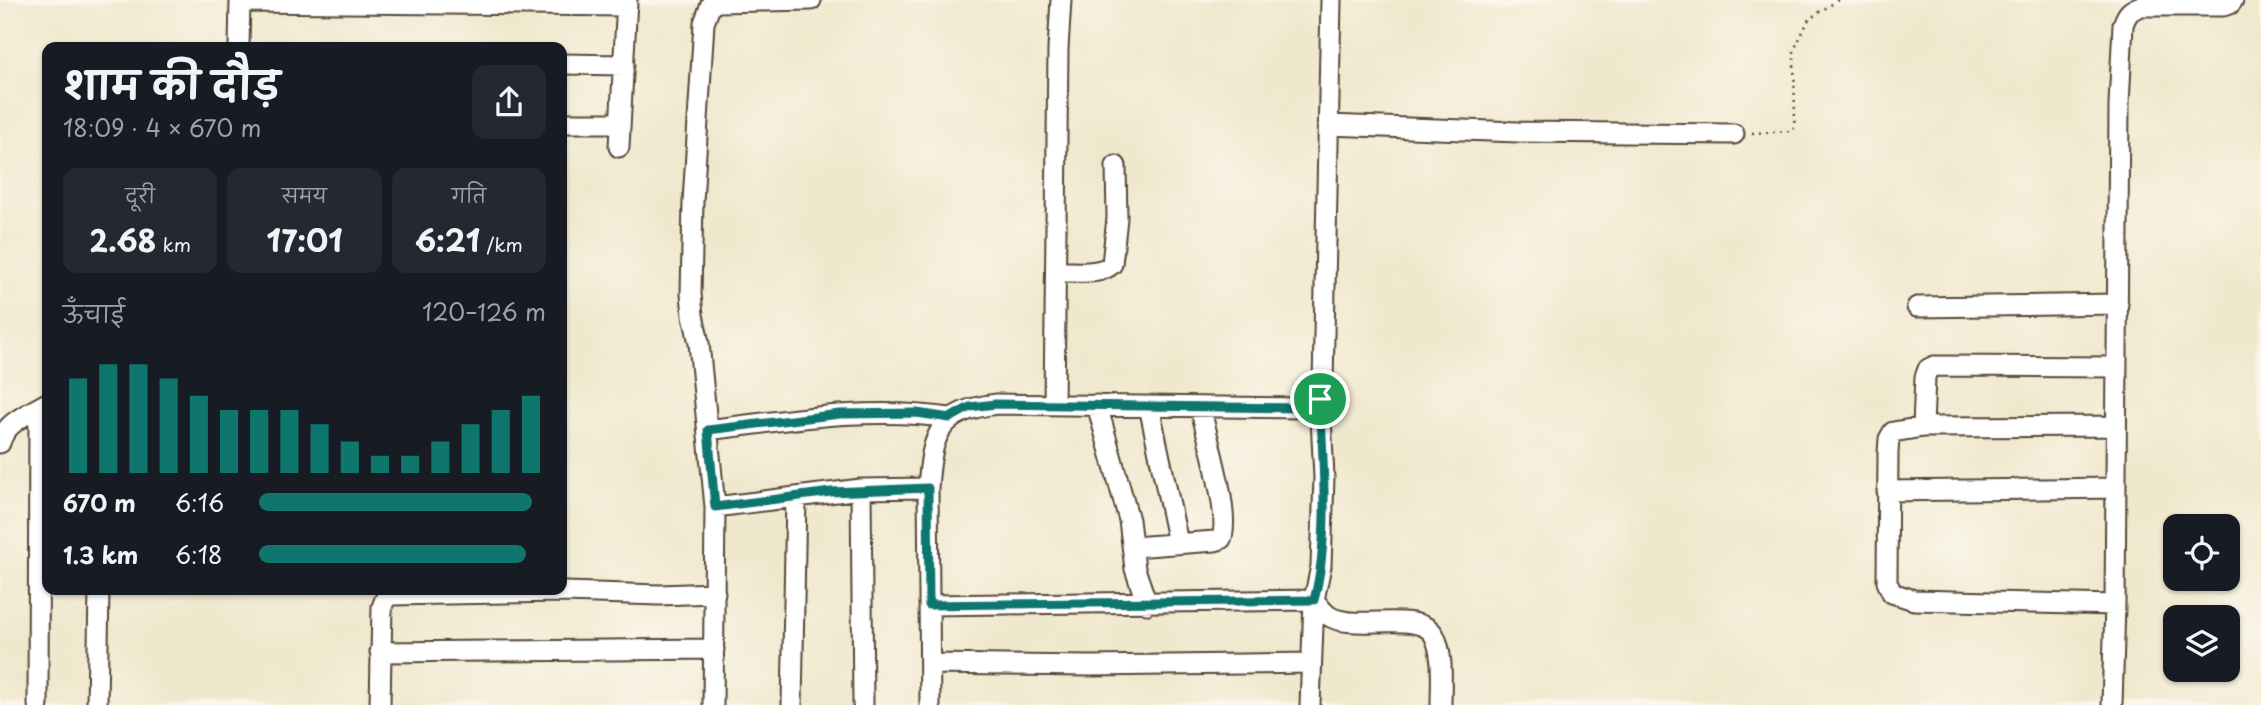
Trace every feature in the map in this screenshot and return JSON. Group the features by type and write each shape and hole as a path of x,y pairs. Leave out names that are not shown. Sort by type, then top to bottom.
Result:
{"street":[{"path":"713,705 715,507 691,294 693,202 707,10 711,4 719,2 811,0"},
{"path":"1054,405 1058,49 1061,0"},
{"path":"1310,705 1310,663 1314,600 1321,566 1324,477 1320,399 1323,384 1331,0"},
{"path":"2112,705 2123,25 2131,10 2141,6 2223,6 2233,0"},
{"path":"239,42 240,1 627,3 619,147"},
{"path":"567,64 624,65"},
{"path":"567,123 620,123"},
{"path":"1328,125 1518,132 1734,134"},
{"path":"1057,272 1099,271 1112,264 1117,218 1116,166"},
{"path":"1917,306 2118,304"},
{"path":"1923,427 1925,377 1928,369 1934,366 2117,367"},
{"path":"930,705 930,458 937,436 950,418 970,407 996,404 1304,408 1313,406 1320,399"},
{"path":"1097,405 1129,520 1135,569 1147,604"},
{"path":"0,443 6,429 42,406"},
{"path":"1149,406 1178,542"},
{"path":"1133,547 1215,541 1221,539 1224,533 1223,510 1200,407"},
{"path":"708,430 840,414 904,413 950,418"},
{"path":"2115,604 1914,600 1892,593 1887,582 1887,491 1889,439 1893,432 1901,429 2116,426"},
{"path":"715,507 862,489 928,488"},
{"path":"1887,491 2116,488"},
{"path":"862,489 863,705"},
{"path":"792,705 796,497"},
{"path":"567,592 659,595 715,593"},
{"path":"38,705 42,595"},
{"path":"97,705 99,595"},
{"path":"380,705 382,607 385,599 391,595"},
{"path":"929,605 1314,600 1335,619 1410,623 1427,627 1433,634 1438,649 1441,705"},
{"path":"380,652 714,649"},
{"path":"930,664 1090,666 1310,663"}],"path":[{"path":"1734,134 1792,131 1796,120 1794,50 1809,19 1838,0"}],"route":[{"path":"1320,399 1324,477 1321,566 1314,600 929,605 928,488 862,489 715,507 708,430 840,414 892,412 950,418 970,407 996,404 1304,408 1313,406 1320,399"}]}
